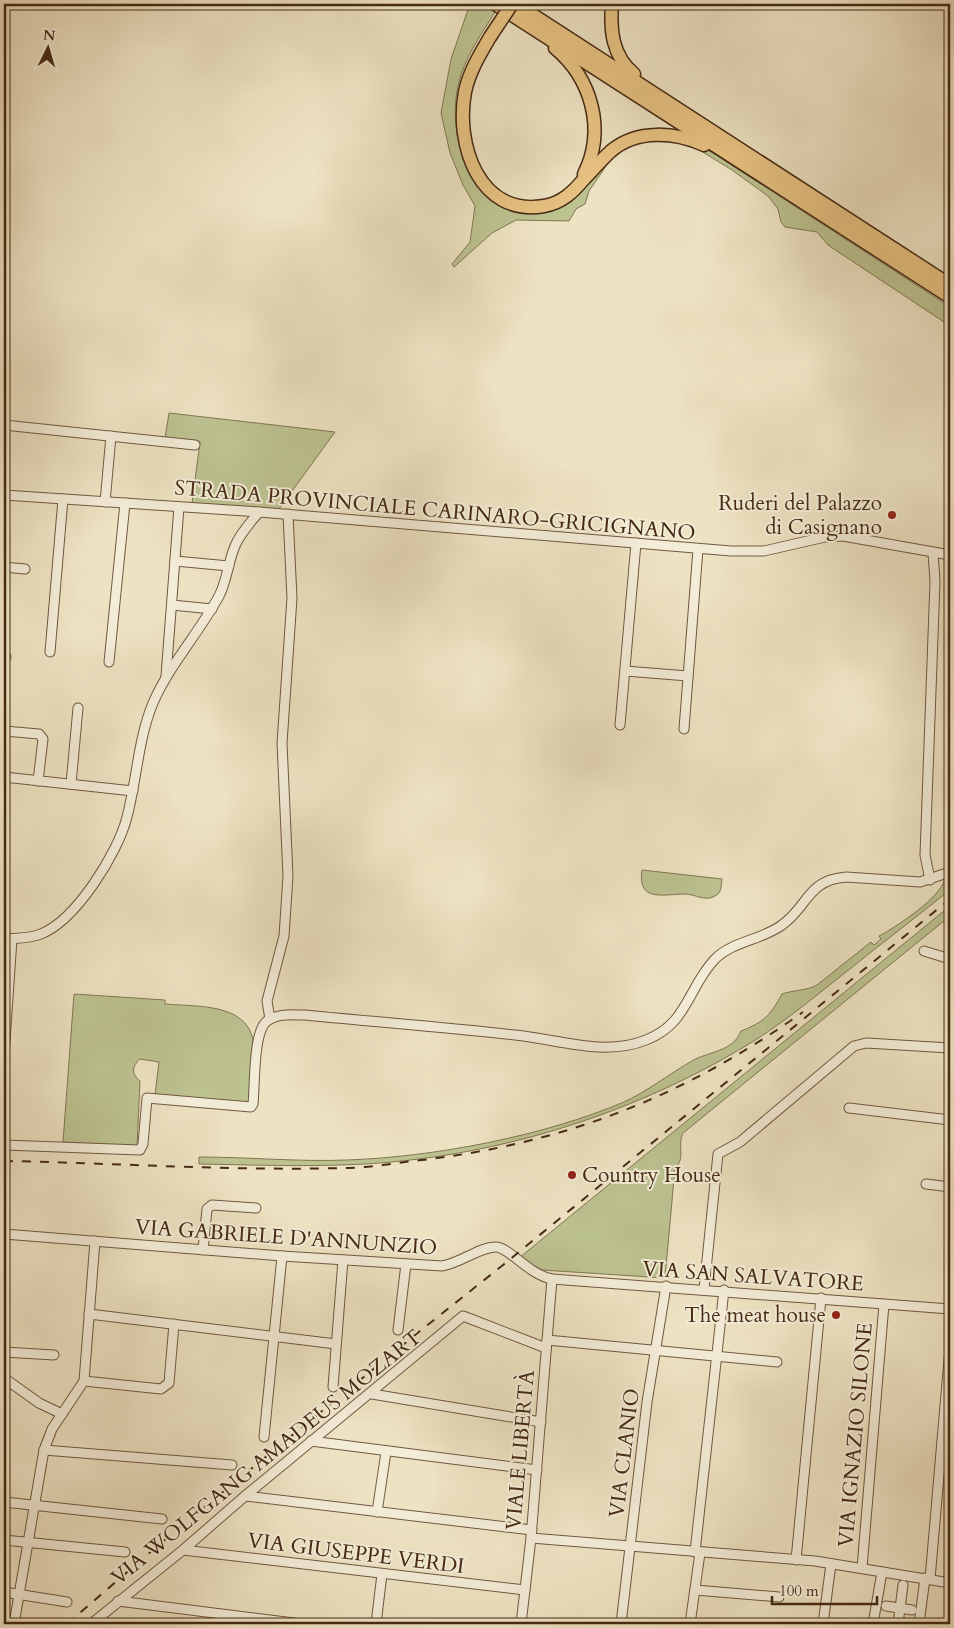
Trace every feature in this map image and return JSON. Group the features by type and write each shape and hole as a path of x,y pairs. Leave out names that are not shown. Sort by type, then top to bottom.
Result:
{"highway":[{"path":"495,4 950,297"},
{"path":"738,160 690,139 670,135 640,137 626,142 611,151 574,191 558,202 547,206 521,206 493,194 474,168 463,129 465,92 476,60 514,4 950,285"},
{"path":"612,4 611,34 614,45 626,68 698,122"},
{"path":"520,20 560,53 577,73 586,88 593,108 594,144 590,160 574,191"}],"street":[{"path":"4,425 194,445"},
{"path":"105,502 111,436"},
{"name":"STRADA PROVINCIALE CARINARO-GRICIGNANO","path":"4,495 288,514 698,548 764,551 825,537 843,536 950,555"},
{"path":"50,652 63,499"},
{"path":"110,662 125,503"},
{"path":"166,677 179,507"},
{"path":"4,1056 8,939 41,934 70,913 89,890 116,845 127,818 144,729 166,677 221,594 236,545 259,512"},
{"path":"270,1020 266,1008 267,1000 284,936 288,876 282,743 291,613 288,514"},
{"path":"620,725 636,544"},
{"path":"684,729 698,548"},
{"path":"930,880 925,855 935,581 933,553"},
{"path":"175,561 229,566"},
{"path":"4,567 25,569"},
{"path":"172,605 212,609"},
{"path":"624,671 688,676"},
{"path":"71,784 78,708"},
{"path":"4,731 39,734 43,739 38,781"},
{"path":"4,777 133,791"},
{"path":"4,1145 140,1150 144,1144 147,1098 250,1107 253,1104 261,1027 270,1020 286,1015 305,1015 517,1035 558,1043 614,1046 644,1041 661,1033 685,1008 715,959 737,945 783,924 811,892 828,880 846,877 912,882 930,880 950,872"},
{"path":"924,951 950,959"},
{"path":"704,1289 718,1154 740,1142 854,1046 866,1043 950,1048"},
{"path":"849,1108 950,1120"},
{"path":"926,1184 950,1187"},
{"path":"203,1250 207,1209 212,1205 256,1208"},
{"name":"VIA GABRIELE D'ANNUNZIO","path":"4,1234 406,1264 455,1264 496,1247 506,1250 533,1273 552,1279"},
{"path":"14,1624 44,1450 52,1429 84,1381 95,1241"},
{"path":"264,1437 282,1256"},
{"path":"332,1387 343,1260"},
{"path":"398,1330 406,1264"},
{"name":"VIA SAN SALVATORE","path":"552,1279 724,1290 950,1309"},
{"name":"VIALE LIBERTÀ","path":"521,1624 532,1534 552,1279"},
{"name":"VIA CLANIO","path":"622,1624 647,1402 666,1286"},
{"path":"690,1624 695,1590 716,1356 724,1290"},
{"path":"796,1560 821,1298"},
{"name":"VIA IGNAZIO SILONE","path":"862,1568 884,1304"},
{"path":"89,1314 336,1344"},
{"name":"VIA WOLFGANG AMADEUS MOZART","path":"91,1624 183,1550 311,1441 372,1394 463,1316 546,1344"},
{"path":"84,1381 161,1389 169,1384 174,1324"},
{"path":"546,1344 655,1350 776,1362"},
{"path":"919,1624 927,1579 950,1348"},
{"path":"4,1352 54,1354"},
{"path":"4,1378 39,1403 62,1414"},
{"path":"372,1394 541,1422"},
{"path":"311,1441 537,1470"},
{"path":"44,1450 232,1466"},
{"path":"378,1512 386,1452"},
{"path":"245,1496 378,1512 630,1547 831,1564 950,1583"},
{"path":"4,1502 162,1519"},
{"path":"4,1540 125,1552"},
{"name":"VIA GIUSEPPE VERDI","path":"183,1550 525,1590"},
{"path":"823,1624 831,1564"},
{"path":"874,1624 882,1572"},
{"path":"376,1624 382,1574"},
{"path":"898,1624 903,1585"},
{"path":"695,1590 779,1597"},
{"path":"4,1592 67,1602"},
{"path":"118,1601 302,1624"},
{"path":"886,1606 912,1610"}],"green space":[{"path":"470,4 483,4 495,12 464,66 458,86 455,110 457,136 464,160 475,182 491,199 510,210 534,213 561,206 582,190 607,160 627,143 649,136 678,139 696,145 713,153 950,307 950,326 828,245 817,232 785,227 781,222 778,209 768,196 732,170 688,143 654,138 637,141 613,156 589,191 585,204 576,209 569,221 516,220 492,233 454,267 452,264 470,242 475,206 463,185 450,153 441,113 451,59"},
{"path":"169,413 335,432 279,509 192,503 200,442 165,438"},
{"path":"642,870 722,879 721,889 717,895 711,898 689,894 654,894 644,888"},
{"path":"950,876 950,890 769,1031 712,1065 618,1109 518,1140 468,1151 416,1159 365,1164 282,1166 199,1164 199,1157 347,1160 416,1154 488,1143 524,1135 593,1114 633,1098 692,1061 732,1043 741,1031 755,1025 766,1017 782,994 817,985 871,942 874,945 881,939 879,936 907,919 936,894 945,878"},
{"path":"950,906 950,916 683,1133 681,1138 681,1156 675,1168 665,1278 542,1270 519,1258"},
{"path":"74,994 165,1000 165,1004 207,1007 234,1015 244,1023 251,1034 254,1049 249,1103 155,1095 159,1062 140,1059 135,1064 134,1070 135,1076 140,1081 137,1147 63,1142"}],"railway":[{"path":"67,1624 169,1536 950,899"},
{"path":"4,1161 301,1169 378,1166 467,1154 570,1130 618,1113 665,1093 712,1069 758,1042 803,1012"}],"place":[{"name":"Ruderi del Palazzo di Casignano","path":"892,515"},
{"name":"Country House","path":"572,1175"},
{"name":"The meat house","path":"836,1315"}]}
